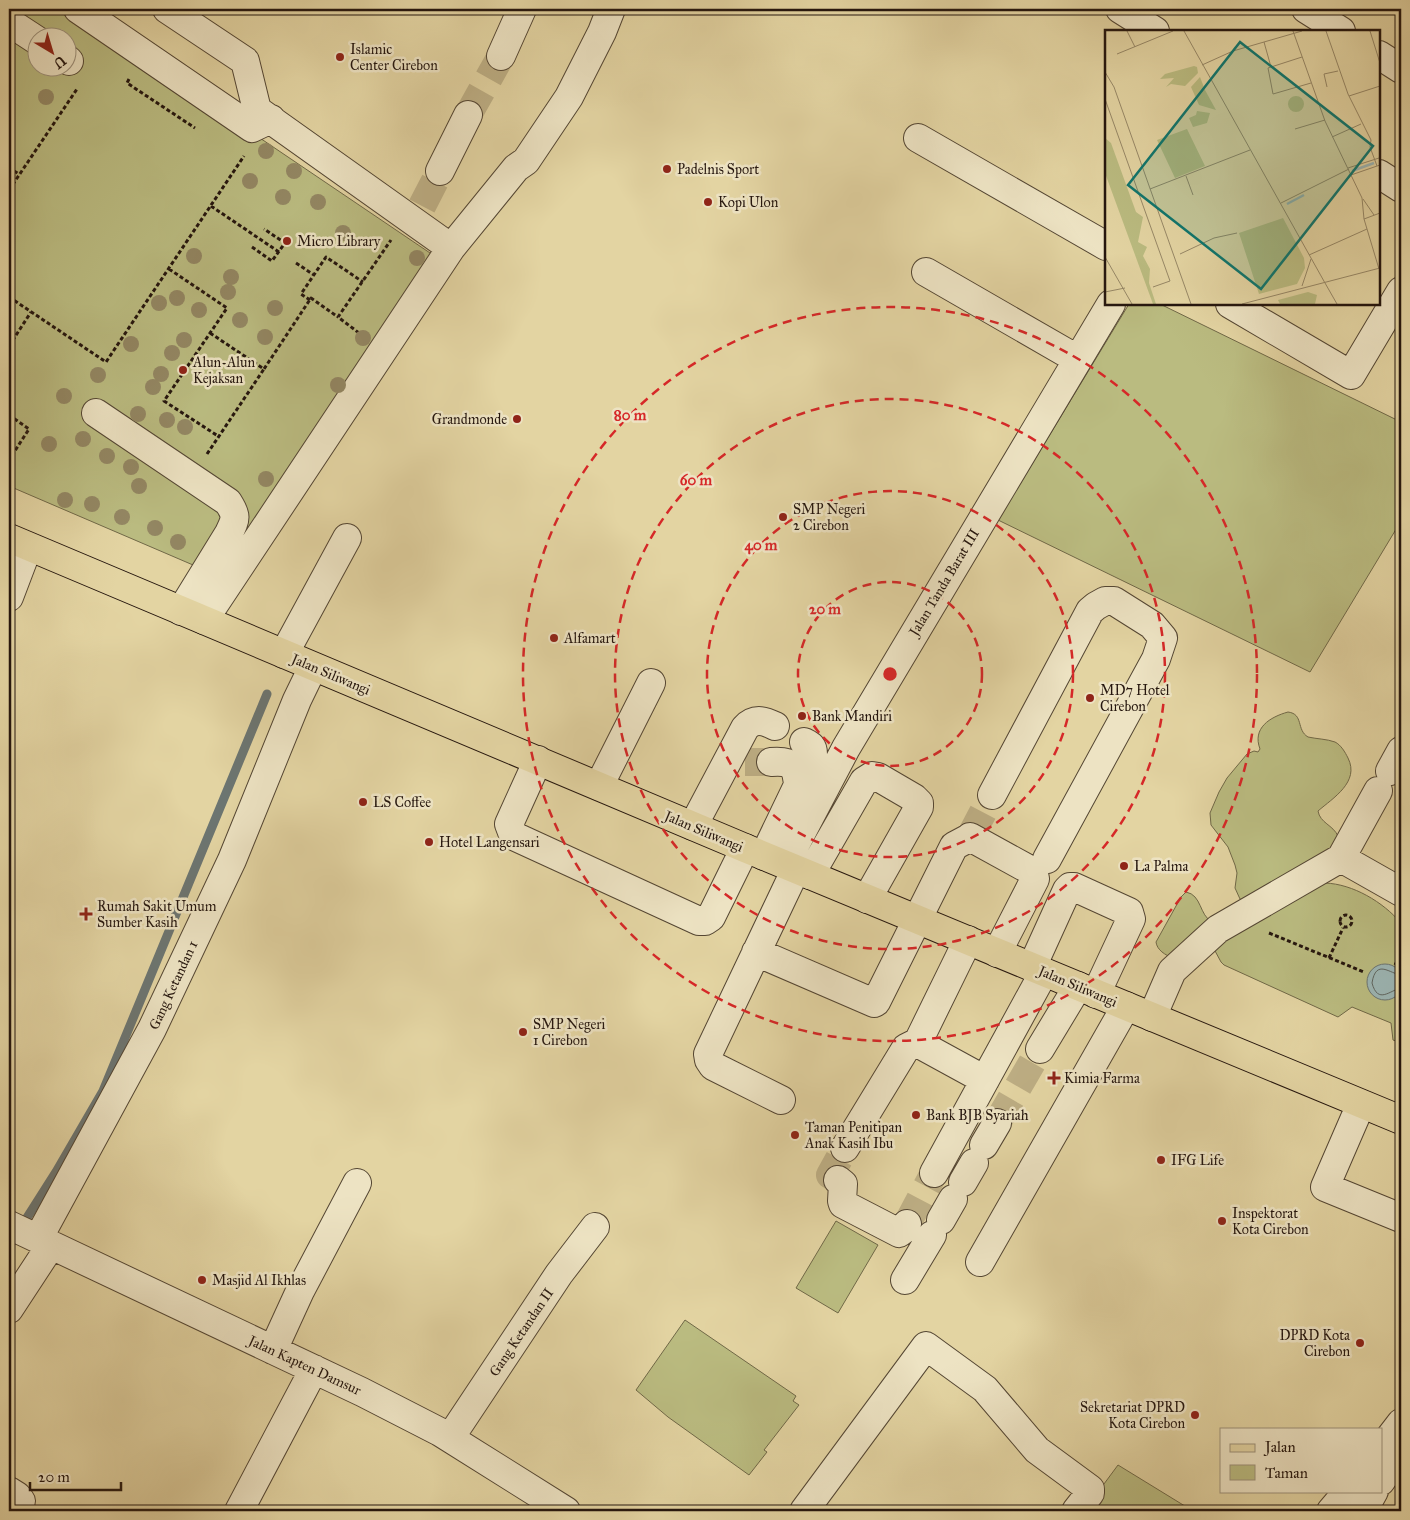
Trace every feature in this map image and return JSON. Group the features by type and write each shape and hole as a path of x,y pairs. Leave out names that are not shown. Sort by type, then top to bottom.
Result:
{"main road":[{"name":"Jalan Siliwangi","path":"18,542 867,899 1401,1120"}],"street":[{"path":"78,9 252,128 266,121"},
{"path":"94,9 415,215 451,248"},
{"path":"167,9 245,61 257,110 266,121"},
{"path":"501,56 522,9"},
{"path":"192,616 451,248 516,168 526,161 569,97 602,32 611,9"},
{"path":"1120,9 1154,22"},
{"path":"1306,9 1339,30"},
{"path":"9,22 28,34"},
{"path":"1380,56 1401,69"},
{"path":"440,170 468,115"},
{"path":"918,138 1105,245"},
{"path":"1380,175 1401,188"},
{"path":"926,272 1077,359"},
{"path":"1232,305 1351,375 1401,291"},
{"name":"Jalan Tanda Barat III","path":"780,862 1110,305"},
{"path":"96,413 228,502 236,515 192,616"},
{"path":"284,654 347,538"},
{"path":"9,597 18,542"},
{"path":"992,795 1090,611 1105,601 1114,602 1152,625 1163,638 1156,659 1047,859"},
{"name":"Gang Ketandan 1","path":"9,1309 41,1241 152,1029 232,860 297,700 313,667"},
{"path":"599,786 651,683"},
{"path":"693,826 747,762 744,728 750,723 764,720 775,726"},
{"path":"780,1100 713,1066 708,1054 756,952 798,786 813,754 811,746 804,742"},
{"path":"538,760 509,824 516,838 699,921 705,921 711,917 780,862 864,781 872,776 878,777 914,798 919,802 919,807 867,899"},
{"path":"747,762 788,762 794,766 798,786"},
{"path":"1152,1017 1172,970 1218,929 1341,858 1390,771"},
{"path":"756,952 874,1003 878,1000 954,846 969,837 1034,874 1033,885 997,953"},
{"path":"1341,858 1398,895"},
{"path":"934,1174 985,1080 1038,969 1067,890 1070,887 1074,887 1129,912 1131,919 1087,990 1040,1049"},
{"path":"845,1148 906,1048 918,1042 968,940"},
{"path":"980,1262 1126,1006"},
{"path":"918,1042 985,1080"},
{"path":"1361,1104 1325,1187 1401,1218"},
{"path":"838,1180 843,1184 843,1204 898,1233 907,1224"},
{"path":"906,1280 963,1181"},
{"path":"273,1350 300,1290 357,1184"},
{"name":"Jalan Kapten Damsur","path":"9,1225 362,1392 450,1438 566,1511"},
{"name":"Gang Ketandan II","path":"450,1438 560,1274 595,1227"},
{"path":"804,1511 926,1346 985,1389 1037,1450 1090,1489 1090,1493 1076,1511"},
{"path":"239,1511 314,1369"},
{"path":"1382,1448 1401,1423"},
{"path":"1382,1480 1401,1452"},
{"path":"9,1491 21,1501 14,1511"},
{"path":"1331,1511 1347,1492"},
{"path":"1363,1511 1373,1492"}],"path":[{"path":"122,73 130,78 127,82 196,129"},
{"path":"9,190 77,88"},
{"path":"9,297 106,362 245,154 238,150"},
{"path":"14,170 20,174"},
{"path":"210,206 279,252"},
{"path":"338,317 415,215"},
{"path":"252,247 272,261 279,252 285,242 264,229"},
{"path":"354,340 360,332 311,298 310,300 301,294 326,257 363,282"},
{"path":"296,263 314,275"},
{"path":"169,269 227,308 164,401 218,436"},
{"path":"206,456 310,300"},
{"path":"9,346 32,312"},
{"path":"210,333 264,369"},
{"path":"9,415 29,429 9,460"},
{"path":"13,453 18,456"},
{"path":"1250,910 1265,931 1364,972"},
{"path":"1342,916 1350,916 1351,925 1343,928 1339,920 1342,916"},
{"path":"1330,958 1343,928"},
{"path":"1395,965 1401,953 1398,948 1401,939"}],"green space":[{"name":"Alun-Alun Kejaksan","path":"9,9 69,9 433,255 221,577 9,486"},
{"path":"1128,305 1162,305 1401,422 1401,521 1310,672 998,520"},
{"path":"1288,712 1296,716 1304,734 1308,737 1335,742 1341,747 1348,758 1351,767 1348,782 1337,795 1318,811 1321,818 1338,836 1330,850 1243,901 1240,899 1235,888 1237,873 1235,865 1228,847 1211,825 1210,813 1227,778 1247,754 1254,751 1258,752 1260,749 1258,735 1264,724"},
{"path":"1325,883 1346,887 1367,896 1394,915 1401,923 1401,1043 1393,1040 1391,1023 1352,1007 1338,1017 1224,965 1214,949 1221,943"},
{"path":"1186,892 1195,897 1205,915 1212,922 1173,958 1162,952 1156,942 1181,897"},
{"path":"836,1221 878,1245 838,1313 796,1288"},
{"path":"685,1320 796,1396 793,1401 799,1405 764,1450 767,1452 749,1475 668,1417 636,1390"},
{"path":"1118,1465 1193,1511 1084,1511"}],"water":[{"path":"1385,964 1392,965 1398,969 1402,975 1402,989 1398,995 1392,999 1385,1000 1378,999 1372,995 1368,989 1367,982 1368,975 1372,969 1378,965"}],"waterway":[{"path":"9,1246 56,1172 103,1091 267,694"}],"tunnel":[{"path":"468,115 501,56"},
{"path":"422,206 440,171"},
{"path":"745,762 771,762"},
{"path":"970,837 992,795"},
{"path":"997,1123 1040,1049"},
{"path":"838,1180 830,1175 845,1148"},
{"path":"907,1224 934,1173"}],"place":[{"name":"Islamic Center Cirebon","path":"340,57"},
{"name":"Padelnis Sport","path":"667,169"},
{"name":"Kopi Ulon","path":"708,202"},
{"name":"Micro Library","path":"287,241"},
{"name":"Alun-Alun Kejaksan","path":"183,370"},
{"name":"Grandmonde","path":"517,419"},
{"name":"SMP Negeri 2 Cirebon","path":"783,517"},
{"name":"Alfamart","path":"554,638"},
{"name":"MD7 Hotel Cirebon","path":"1090,698"},
{"name":"Bank Mandiri","path":"802,716"},
{"name":"LS Coffee","path":"363,802"},
{"name":"Hotel Langensari","path":"429,842"},
{"name":"La Palma","path":"1124,866"},
{"name":"Rumah Sakit Umum Sumber Kasih","path":"86,914"},
{"name":"SMP Negeri 1 Cirebon","path":"523,1032"},
{"name":"Kimia Farma","path":"1054,1078"},
{"name":"Bank BJB Syariah","path":"916,1115"},
{"name":"Taman Penitipan Anak Kasih Ibu","path":"795,1135"},
{"name":"IFG Life","path":"1161,1160"},
{"name":"Inspektorat Kota Cirebon","path":"1222,1221"},
{"name":"Masjid Al Ikhlas","path":"202,1280"},
{"name":"DPRD Kota Cirebon","path":"1360,1343"},
{"name":"Sekretariat DPRD Kota Cirebon","path":"1195,1415"}]}
